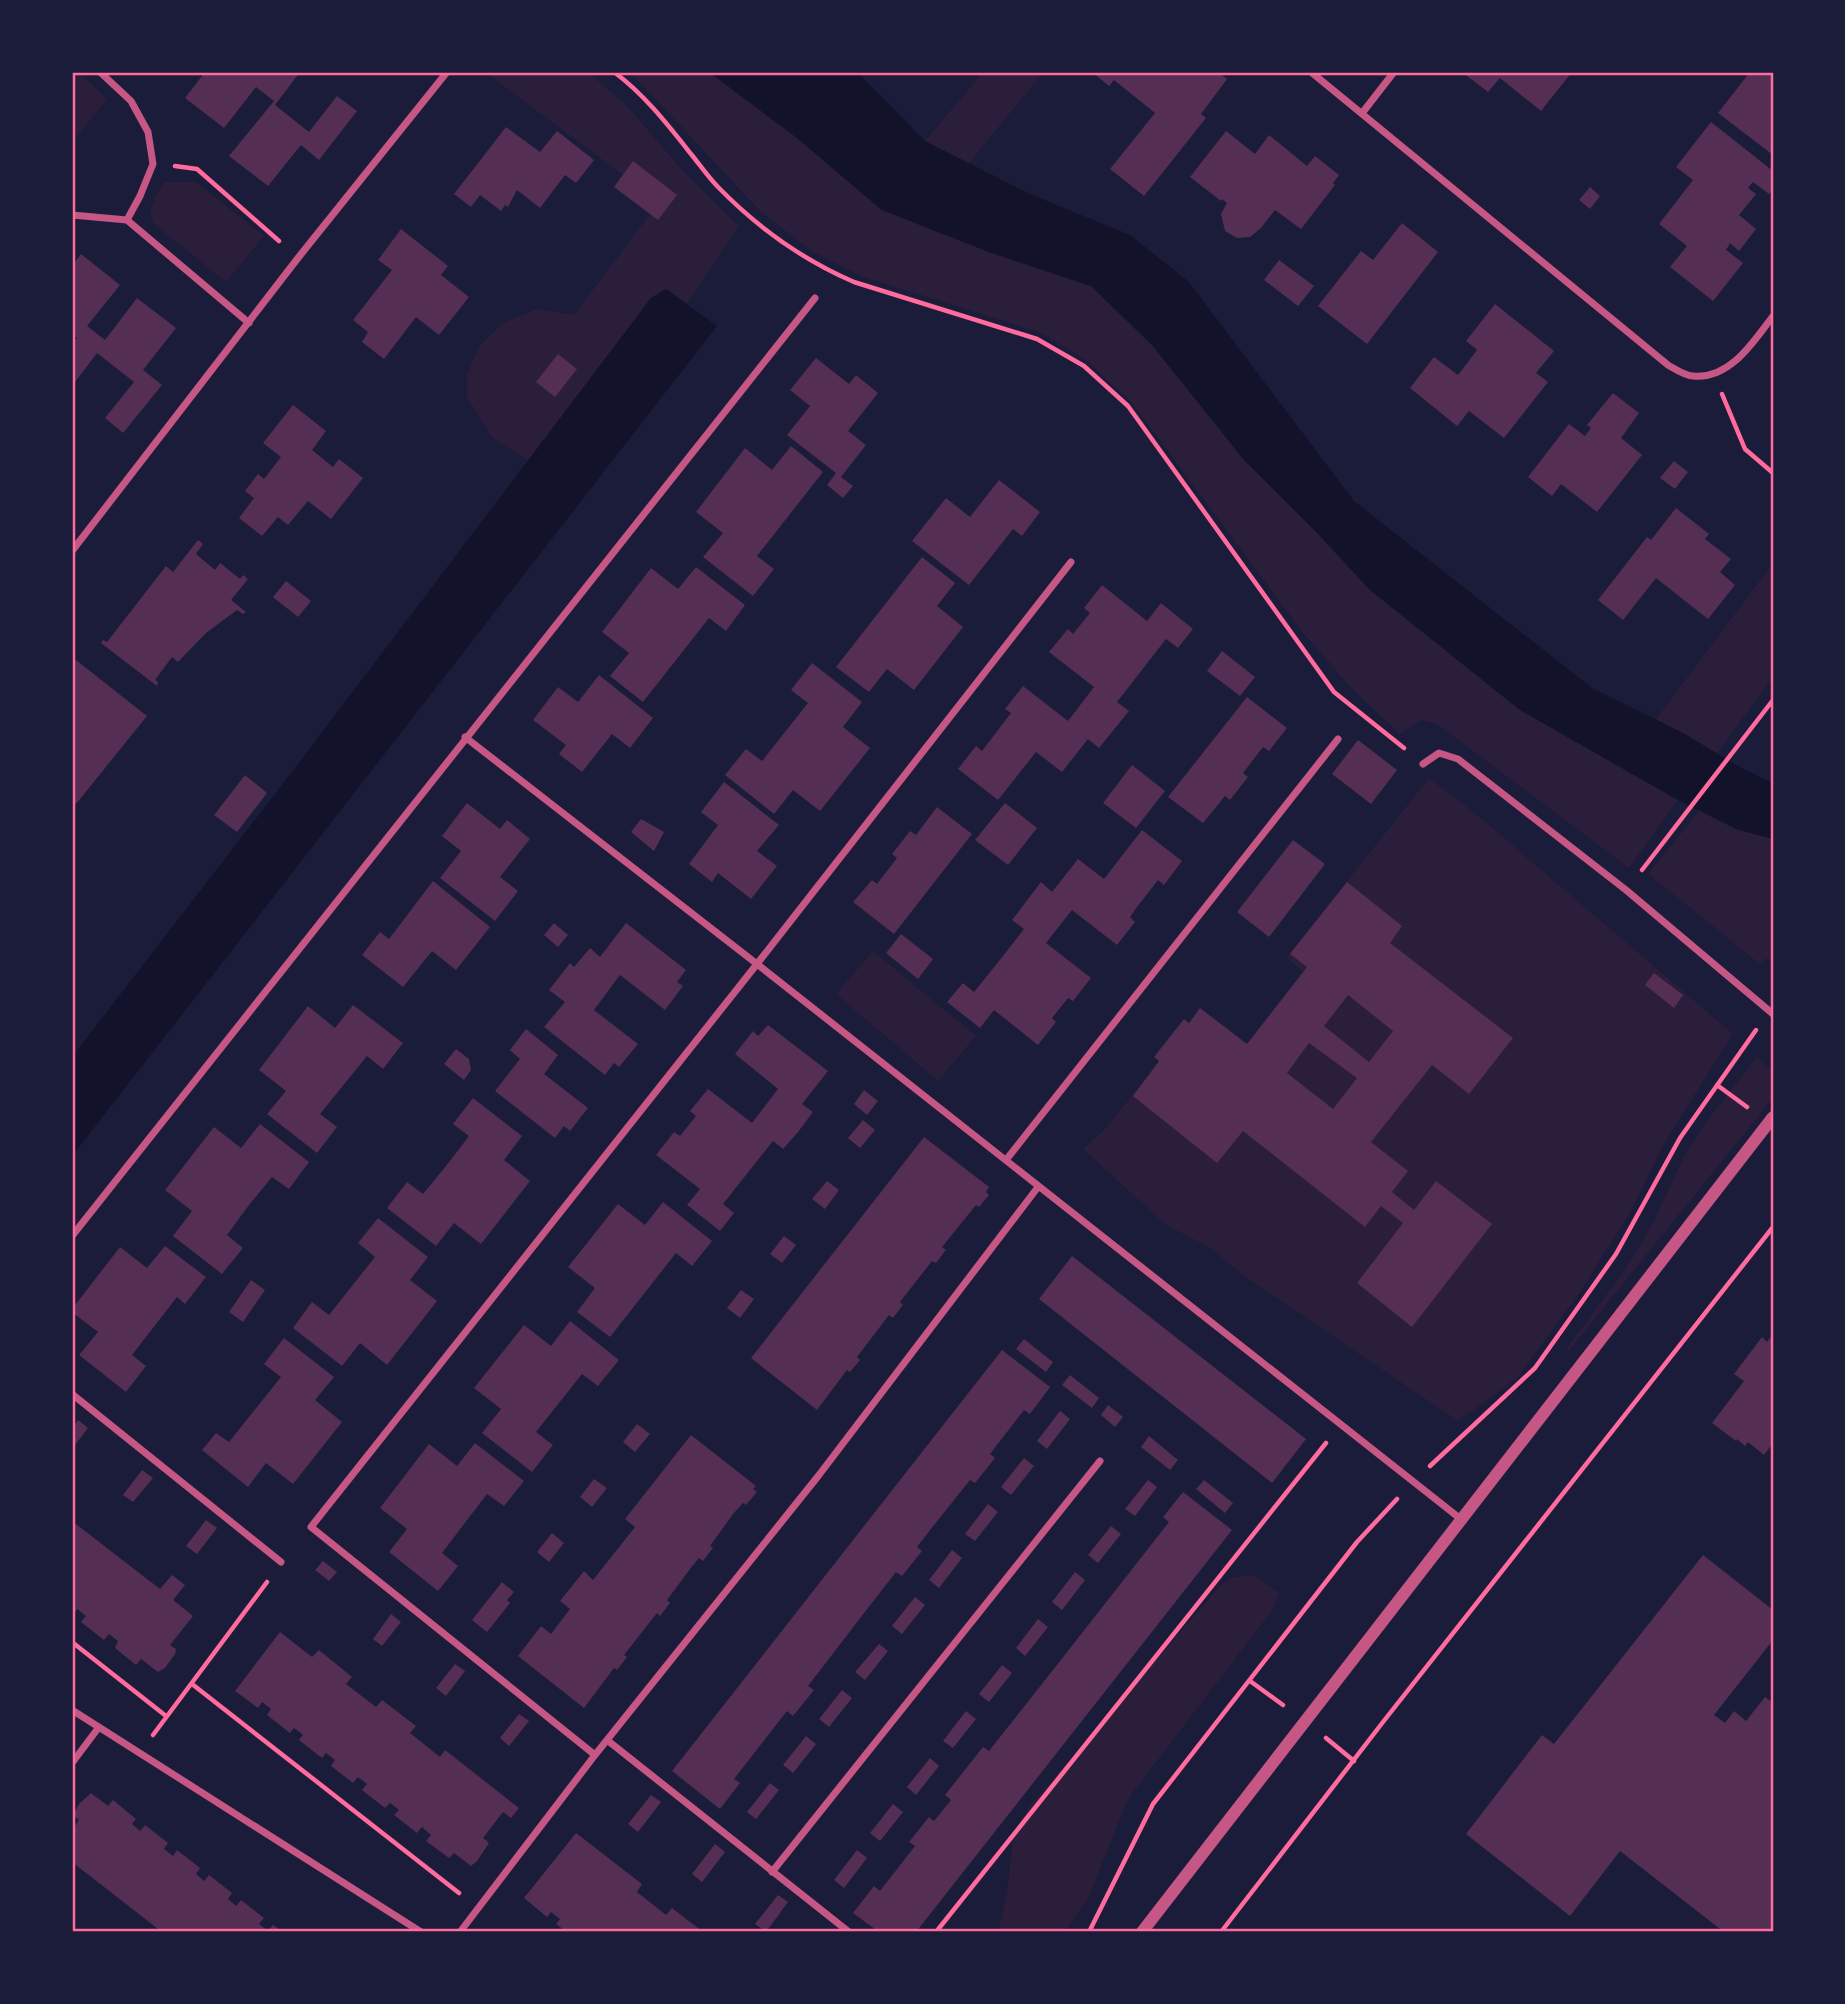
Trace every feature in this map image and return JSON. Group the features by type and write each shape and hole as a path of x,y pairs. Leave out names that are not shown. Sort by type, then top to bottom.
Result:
{"street":[{"path":"100,72 131,101 148,132 153,164 141,196 127,220"},
{"path":"72,551 298,258 447,72"},
{"path":"1311,72 1668,365 1691,376 1713,374 1742,356 1773,316"},
{"path":"1363,113 1394,72"},
{"path":"72,215 127,220 248,323"},
{"path":"72,1236 815,298"},
{"path":"595,1755 311,1527 1071,562"},
{"path":"465,737 1463,1521"},
{"path":"1006,1160 1338,740"},
{"path":"1423,764 1439,753 1458,759 1626,890 1773,1014"},
{"path":"1142,1932 1463,1521 1773,1117"},
{"path":"460,1932 595,1755 818,1475 1038,1187"},
{"path":"72,1394 281,1562"},
{"path":"772,1872 1100,1461"},
{"path":"72,1710 421,1932"},
{"path":"72,1763 99,1727"},
{"path":"607,1740 849,1932"}],"path":[{"path":"614,72 667,123 717,187 776,239 831,272 854,282 1037,338 1084,366 1128,406 1334,692 1423,764"},
{"path":"153,164 197,169 298,258"},
{"path":"1713,374 1745,449 1773,473"},
{"path":"1626,890 1773,700"},
{"path":"1221,1932 1773,1227"},
{"path":"936,1932 1341,1425"},
{"path":"140,1753 281,1562"},
{"path":"72,1642 166,1716"},
{"path":"192,1684 479,1909"}],"shaded area":[{"path":"72,72 79,72 107,99 72,143"},
{"path":"485,72 588,72 628,107 684,172 739,226 687,304 666,289 651,298 529,461 492,437 467,397 467,375 479,346 503,323 537,309 574,315 659,202"},
{"path":"630,72 709,72 797,138 882,210 989,252 1091,286 1152,345 1245,461 1369,589 1520,710 1678,800 1629,868 1437,724 1421,720 1400,734 1352,689 1300,629 1133,404 1085,359 1039,332 861,276 811,251 761,212"},
{"path":"709,72 857,72 925,141 1032,195 1130,235 1188,281 1354,501 1592,688 1685,734 1736,765 1773,781 1773,839 1736,829 1678,800 1520,710 1369,589 1245,461 1152,345 1091,286 989,252 882,210 797,138"},
{"path":"983,72 1044,72 968,164 925,141"},
{"path":"164,182 196,182 264,236 226,282 154,224 151,208"},
{"path":"666,289 717,326 72,1156 72,1057 651,298"},
{"path":"1773,563 1773,677 1717,753 1656,719"},
{"path":"1429,778 1482,819 1733,1034 1663,1145 1633,1207 1581,1291 1517,1378 1458,1421 1244,1276 1211,1248 1166,1225 1083,1149 1105,1129 1198,1014 1249,1053 1309,976 1286,958"},
{"path":"1700,810 1736,829 1773,839 1773,962 1767,958 1761,965 1648,874"},
{"path":"873,951 976,1036 938,1081 836,994"},
{"path":"1757,1057 1773,1072 1773,1098 1568,1352 1567,1348 1629,1264 1655,1219 1684,1156 1709,1118"},
{"path":"1252,1575 1279,1592 1274,1608 1128,1799 1088,1899 1064,1932 998,1932 1007,1893 1013,1837 1028,1808 1221,1585 1233,1577"}],"building":[{"path":"205,72 300,72 275,105 309,132 337,96 357,111 319,160 301,145 268,186 229,156 274,101 256,87 224,128 185,98"},
{"path":"1092,72 1218,72 1227,79 1201,114 1206,118 1144,196 1110,169 1155,113 1114,80 1109,86"},
{"path":"1462,72 1572,72 1541,111 1500,78 1488,92"},
{"path":"1750,72 1773,72 1773,155 1718,113"},
{"path":"1711,122 1773,171 1773,189 1769,194 1753,182 1748,188 1756,194 1739,215 1756,229 1739,251 1730,243 1726,250 1743,263 1713,301 1670,267 1687,246 1659,224 1693,180 1676,167"},
{"path":"506,127 540,152 557,131 594,160 576,183 565,175 540,208 517,190 508,207 505,205 501,211 480,195 471,207 454,194"},
{"path":"1226,131 1255,154 1269,135 1307,166 1315,156 1339,175 1333,183 1335,185 1301,229 1275,210 1250,237 1237,238 1225,231 1221,214 1227,203 1190,177"},
{"path":"633,161 677,195 658,220 614,187"},
{"path":"1590,187 1600,196 1590,209 1579,200"},
{"path":"1402,223 1438,252 1367,344 1318,306 1361,251 1373,260"},
{"path":"401,229 448,266 441,275 469,297 439,335 416,317 384,359 362,342 368,332 353,320 392,270 378,260"},
{"path":"81,254 120,285 87,326 105,340 137,298 176,328 143,370 162,385 123,433 105,418 134,382 97,353 72,386 72,344 77,338 72,334 72,266"},
{"path":"1279,260 1314,286 1298,306 1264,280"},
{"path":"1495,304 1554,351 1536,373 1548,382 1504,438 1469,411 1457,426 1410,388 1434,357 1458,375 1477,350 1466,341"},
{"path":"558,354 577,369 555,397 536,382"},
{"path":"816,358 849,384 856,375 878,393 848,431 866,445 841,477 853,486 843,498 827,485 836,473 787,435 810,406 790,390"},
{"path":"1613,393 1639,413 1621,438 1642,455 1597,512 1561,484 1552,496 1528,477 1569,424 1585,436 1591,428 1587,425"},
{"path":"293,405 326,431 312,450 333,467 339,459 363,478 331,519 308,501 288,525 278,517 262,536 239,518 254,498 245,491 258,474 264,479 281,457 263,443"},
{"path":"791,446 823,472 757,556 774,569 753,596 703,557 723,533 696,512 745,448 772,470"},
{"path":"1674,461 1688,472 1675,489 1660,478"},
{"path":"999,480 1040,512 1022,536 1013,529 969,585 912,541 946,498 970,517"},
{"path":"1676,508 1709,534 1705,539 1731,559 1720,572 1735,585 1708,619 1656,578 1623,620 1598,600 1647,537 1651,540"},
{"path":"198,540 203,544 196,554 215,570 220,563 240,579 243,575 248,579 231,600 246,612 243,614 237,610 206,633 178,662 172,657 155,680 158,682 157,686 101,643 103,640 107,642 166,566 173,572"},
{"path":"922,557 955,583 937,606 963,627 914,690 887,669 869,692 836,667"},
{"path":"696,567 745,605 726,631 709,618 643,702 610,676 629,653 602,632 651,568 678,589"},
{"path":"286,581 311,601 298,617 273,597"},
{"path":"1102,585 1147,621 1161,603 1193,629 1178,648 1166,639 1117,702 1129,711 1099,748 1088,739 1062,772 1036,752 998,800 958,769 976,746 982,751 1011,713 1005,709 1023,686 1068,721 1094,687 1049,652 1068,629 1073,634 1090,613 1084,608"},
{"path":"1222,651 1255,677 1240,696 1207,671"},
{"path":"76,660 147,716 76,804 72,800 72,665"},
{"path":"812,663 862,702 843,727 870,748 820,811 793,790 774,814 725,775 746,749 762,761 808,703 791,690"},
{"path":"599,675 653,718 630,748 612,734 582,772 559,754 566,745 533,720 558,687 578,702"},
{"path":"1247,697 1287,728 1269,751 1263,747 1243,773 1248,777 1230,800 1225,796 1203,823 1168,797"},
{"path":"1358,740 1397,770 1371,804 1332,774"},
{"path":"1132,765 1165,791 1136,828 1103,803"},
{"path":"245,775 267,793 237,832 214,815"},
{"path":"724,782 779,825 757,851 777,866 751,899 718,873 712,882 689,864 718,825 701,812"},
{"path":"467,803 500,829 507,820 530,839 500,877 518,891 495,921 440,878 461,851 442,836"},
{"path":"1005,803 1037,828 1008,865 975,840"},
{"path":"937,807 972,834 894,934 853,902 872,880 877,884 897,858 892,854 910,831 916,835"},
{"path":"641,819 664,832 654,851 631,832"},
{"path":"1142,830 1182,861 1164,885 1158,880 1137,907 1130,917 1135,922 1117,945 1072,910 1046,943 1091,978 1073,1001 1068,998 1052,1018 1056,1022 1038,1045 994,1010 980,1028 947,1002 963,983 974,992 999,961 1024,929 1012,920 1041,882 1052,892 1078,859 1104,879"},
{"path":"1293,840 1325,864 1269,937 1237,912"},
{"path":"433,881 490,927 456,970 432,951 403,987 362,955 380,932 389,939"},
{"path":"1347,882 1402,926 1390,943 1513,1038 1469,1094 1432,1065 1371,1142 1408,1171 1392,1192 1414,1210 1436,1181 1492,1224 1412,1327 1357,1283 1403,1223 1381,1206 1365,1227 1243,1131 1217,1163 1133,1096 1159,1061 1154,1057 1184,1019 1189,1023 1200,1008 1247,1044 1307,967 1290,954","holes":["1348,995 1393,1031 1369,1062 1324,1026","1309,1043 1357,1078 1333,1109 1287,1073"]},
{"path":"554,923 568,935 558,947 544,935"},
{"path":"626,923 686,970 677,982 683,986 665,1010 620,975 594,1010 638,1044 619,1067 614,1063 605,1075 544,1027 565,1002 549,990 570,963 574,967 590,948 600,957"},
{"path":"901,934 933,959 918,979 886,953"},
{"path":"1654,973 1683,995 1674,1008 1645,985"},
{"path":"353,1005 403,1043 383,1069 367,1056 320,1114 337,1127 317,1153 267,1114 286,1091 259,1070 308,1006 335,1028"},
{"path":"768,1025 828,1071 802,1104 813,1112 798,1132 783,1149 773,1141 723,1204 734,1213 720,1231 687,1205 700,1189 656,1155 674,1132 680,1136 696,1116 690,1111 708,1089 752,1123 778,1089 735,1054 753,1031 758,1036"},
{"path":"526,1029 558,1055 544,1074 588,1108 570,1131 564,1126 555,1138 495,1091 520,1059 510,1050"},
{"path":"456,1049 469,1059 471,1070 464,1080 444,1064"},
{"path":"864,1090 878,1101 867,1115 854,1104"},
{"path":"473,1098 522,1136 504,1160 530,1181 481,1244 454,1223 436,1246 387,1208 407,1182 423,1194 446,1166 469,1136 453,1124"},
{"path":"863,1120 875,1130 860,1148 848,1138"},
{"path":"260,1124 309,1162 289,1189 272,1177 249,1205 227,1235 243,1248 222,1274 173,1236 192,1211 165,1190 214,1127 241,1148"},
{"path":"924,1137 989,1187 986,1192 989,1195 979,1207 976,1205 942,1247 946,1250 936,1263 932,1261 900,1302 903,1305 893,1318 889,1315 857,1357 860,1360 850,1372 847,1370 817,1410 751,1358"},
{"path":"827,1181 839,1190 825,1209 812,1199"},
{"path":"663,1202 712,1241 692,1266 676,1253 610,1337 577,1312 595,1288 568,1267 618,1204 645,1225"},
{"path":"378,1218 428,1257 410,1280 437,1301 387,1365 360,1343 342,1366 293,1328 312,1302 329,1315 375,1257 358,1243"},
{"path":"784,1236 796,1245 782,1263 770,1254"},
{"path":"165,1246 206,1277 185,1304 177,1297 132,1355 146,1366 126,1392 79,1355 98,1332 72,1312 72,1309 120,1247 147,1268"},
{"path":"1072,1256 1306,1439 1272,1483 1039,1299"},
{"path":"251,1280 265,1290 243,1322 229,1312"},
{"path":"741,1290 754,1299 740,1318 727,1308"},
{"path":"570,1321 619,1360 598,1386 582,1374 536,1432 553,1445 532,1472 482,1433 501,1409 474,1388 524,1325 551,1346"},
{"path":"1773,1334 1773,1443 1764,1455 1748,1442 1745,1446 1737,1439 1736,1441 1712,1423 1744,1381 1734,1374 1762,1337 1767,1342"},
{"path":"284,1338 334,1377 315,1400 342,1422 293,1484 266,1463 248,1487 202,1450 216,1433 229,1442 281,1377 264,1364"},
{"path":"1024,1339 1053,1362 1046,1372 1016,1349"},
{"path":"1002,1350 1050,1387 1030,1414 1024,1410 990,1454 995,1458 975,1483 970,1480 917,1547 922,1551 902,1576 896,1572 808,1686 814,1690 793,1716 787,1711 734,1779 740,1783 720,1809 672,1771"},
{"path":"1070,1375 1099,1398 1092,1408 1062,1385"},
{"path":"1108,1405 1123,1417 1115,1427 1101,1415"},
{"path":"1060,1411 1070,1419 1047,1449 1037,1441"},
{"path":"78,1420 88,1428 72,1449 72,1429"},
{"path":"637,1424 650,1434 635,1452 623,1442"},
{"path":"691,1435 756,1486 753,1489 757,1492 746,1505 743,1503 733,1514 710,1546 713,1548 703,1561 699,1558 690,1569 667,1600 670,1603 660,1616 657,1613 624,1655 627,1657 617,1670 614,1668 584,1708 518,1656 541,1626 551,1634 570,1609 560,1601 584,1571 593,1580 635,1527 625,1519"},
{"path":"1149,1436 1178,1460 1170,1470 1141,1447"},
{"path":"475,1443 524,1481 504,1506 487,1494 442,1553 458,1566 438,1591 389,1552 407,1529 380,1508 429,1444 457,1466"},
{"path":"1024,1458 1034,1466 1011,1495 1001,1487"},
{"path":"142,1470 153,1478 133,1502 123,1495"},
{"path":"594,1479 607,1488 592,1507 580,1497"},
{"path":"1148,1480 1157,1487 1135,1516 1125,1509"},
{"path":"1204,1480 1233,1503 1225,1513 1196,1489"},
{"path":"1183,1492 1232,1530 916,1932 879,1932 853,1913 874,1886 880,1891 915,1846 909,1842 929,1817 934,1821 951,1800 945,1795 983,1747 989,1751 1169,1522 1163,1517"},
{"path":"988,1504 998,1512 975,1541 965,1534"},
{"path":"206,1520 217,1528 197,1554 186,1546"},
{"path":"72,1521 160,1589 172,1575 185,1585 173,1600 193,1616 170,1645 176,1649 175,1654 165,1668 158,1672 141,1659 136,1665 115,1648 118,1641 109,1634 104,1640 81,1622 86,1616 77,1609 72,1616"},
{"path":"1111,1526 1121,1534 1098,1563 1088,1555"},
{"path":"552,1533 564,1543 549,1562 537,1552"},
{"path":"952,1550 962,1558 939,1588 929,1580"},
{"path":"1703,1555 1773,1610 1773,1640 1714,1715 1725,1723 1734,1711 1746,1721 1765,1697 1773,1703 1773,1932 1724,1932 1620,1851 1570,1916 1466,1834 1542,1735 1554,1744"},
{"path":"323,1561 337,1572 329,1581 315,1570"},
{"path":"1075,1572 1085,1580 1062,1610 1052,1602"},
{"path":"502,1582 514,1592 507,1600 510,1603 487,1632 472,1620"},
{"path":"915,1597 925,1605 902,1634 892,1626"},
{"path":"391,1614 401,1622 382,1646 373,1639"},
{"path":"1038,1619 1048,1627 1025,1656 1016,1648"},
{"path":"280,1632 312,1657 319,1650 352,1677 346,1684 376,1707 382,1700 416,1726 410,1733 440,1757 445,1750 519,1808 511,1818 503,1812 483,1838 489,1843 477,1861 471,1866 454,1853 449,1858 426,1841 431,1835 422,1827 417,1833 394,1815 399,1810 390,1803 385,1808 362,1790 367,1784 358,1777 353,1783 331,1766 335,1760 326,1753 322,1758 299,1740 303,1735 301,1733 294,1728 290,1733 267,1715 271,1709 262,1702 258,1708 235,1691"},
{"path":"879,1644 888,1651 865,1680 855,1672"},
{"path":"455,1664 465,1671 446,1696 436,1688"},
{"path":"1002,1665 1012,1673 989,1702 979,1694"},
{"path":"842,1690 852,1698 829,1727 819,1719"},
{"path":"966,1711 976,1719 953,1748 943,1741"},
{"path":"519,1714 529,1721 509,1746 500,1738"},
{"path":"806,1736 816,1744 793,1773 783,1765"},
{"path":"930,1758 939,1766 916,1795 907,1787"},
{"path":"770,1783 779,1790 756,1819 747,1812"},
{"path":"91,1793 108,1806 113,1800 136,1819 132,1824 140,1831 145,1825 168,1843 164,1849 173,1856 177,1850 200,1868 196,1874 204,1881 209,1875 232,1893 228,1899 236,1906 241,1900 264,1918 259,1924 268,1931 273,1925 283,1932 162,1932 72,1862 72,1830 79,1820 73,1815 79,1804"},
{"path":"651,1795 661,1802 638,1832 628,1824"},
{"path":"893,1804 903,1812 880,1841 870,1833"},
{"path":"576,1833 642,1884 637,1892 666,1915 672,1908 703,1932 567,1932 556,1924 560,1919 551,1912 547,1917 524,1898"},
{"path":"715,1844 725,1852 702,1882 692,1874"},
{"path":"857,1850 867,1858 844,1888 834,1880"},
{"path":"778,1895 788,1902 766,1932 755,1924"}]}
